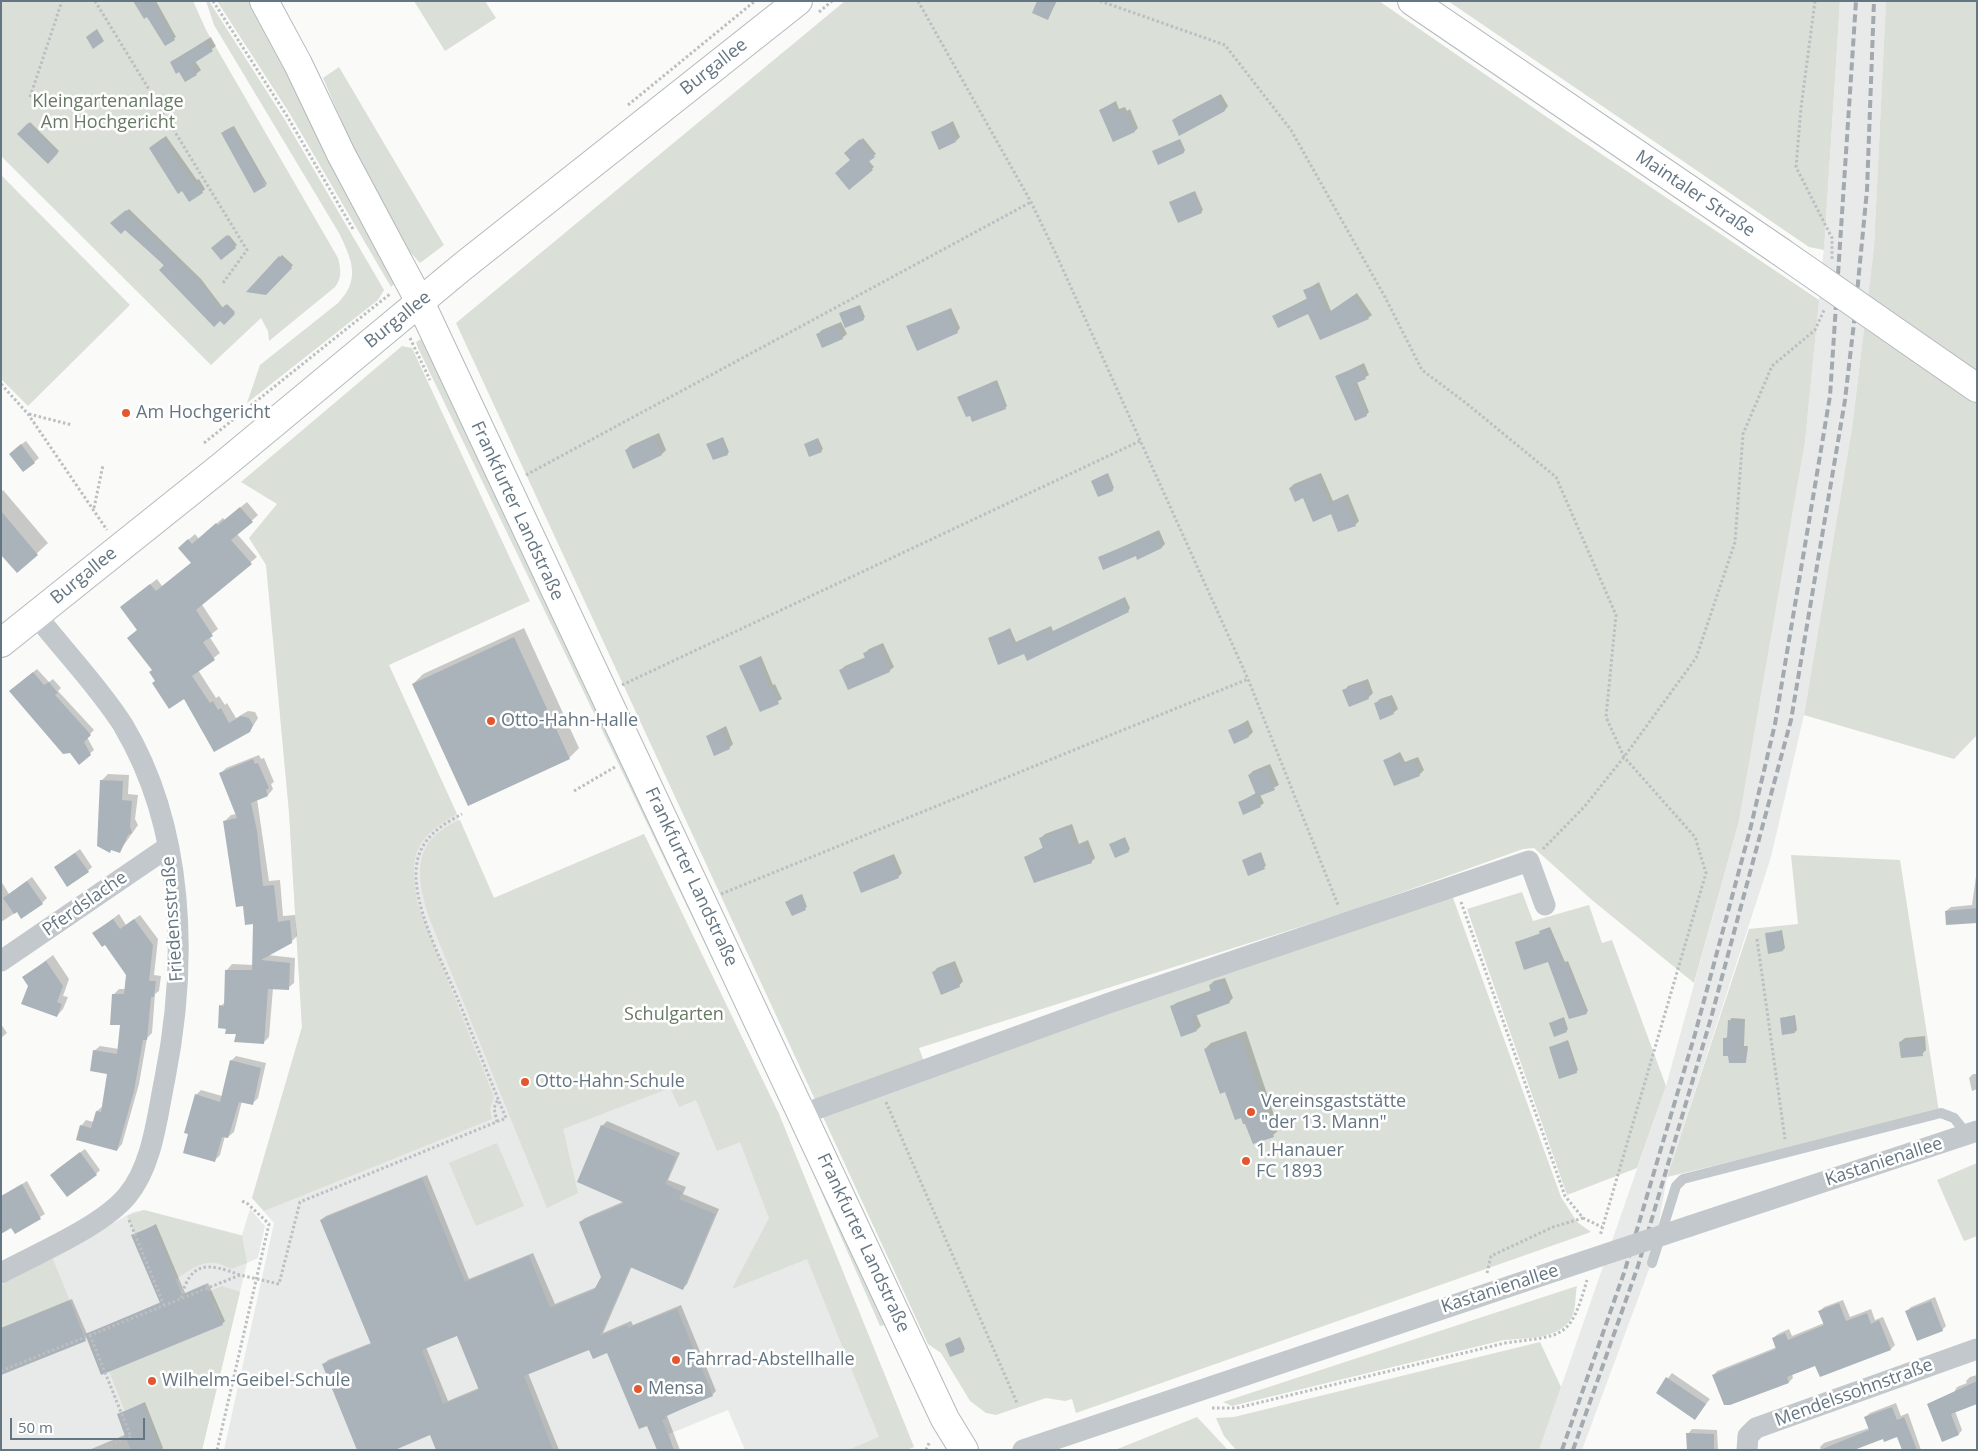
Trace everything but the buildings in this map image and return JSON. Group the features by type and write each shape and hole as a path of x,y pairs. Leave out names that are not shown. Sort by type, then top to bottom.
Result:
{"main road":[{"path":"264,1 298,64 341,154"},
{"path":"282,1 341,154"},
{"name":"Burgallee","path":"1,643 420,302 798,1"},
{"name":"Maintaler Straße","path":"1412,1 1977,388"},
{"name":"Frankfurter Landstraße","path":"341,154 420,302 945,1419 964,1450"}],"street":[{"name":"Friedensstraße","path":"1,1273 104,1217 128,1195 142,1172 164,1083 177,1001 177,933 168,847 152,788 126,732 112,710 36,615"},
{"name":"Pferdslache","path":"1,962 168,847"},
{"path":"803,1114 879,1085 1344,922 1529,861 1545,905"},
{"name":"Kastanienallee","path":"1023,1450 1483,1294 1972,1133"},
{"name":"Mendelssohnstraße","path":"1746,1450 1748,1436 1756,1428 1977,1349"}],"lane":[{"path":"1652,1262 1669,1205 1679,1182 1941,1112 1954,1118 1972,1133"}],"path":[{"path":"30,97 62,1"},
{"path":"95,1 247,250 223,284"},
{"path":"214,1 287,116 356,234"},
{"path":"918,1 1031,202 1248,679 1344,922"},
{"path":"1100,1 1225,45 1291,130 1386,297 1422,370 1556,476 1616,615 1606,717 1624,757 1695,837 1706,873 1597,1245"},
{"path":"1815,1 1801,108 1796,166 1832,238 1832,267"},
{"path":"506,487 1031,202"},
{"path":"204,443 391,294 386,285"},
{"path":"1529,861 1555,839 1624,757 1696,658 1735,542 1743,434 1772,366 1816,330 1828,301"},
{"path":"1,384 28,414 120,547"},
{"path":"28,414 72,425"},
{"path":"604,694 1140,441"},
{"path":"94,508 103,465"},
{"path":"703,902 1248,679"},
{"path":"574,791 634,755"},
{"path":"181,1298 186,1280 195,1270 216,1267 240,1276 279,1284 300,1202 506,1118 426,920 416,876 418,857 429,836 462,814"},
{"path":"1455,885 1565,1196 1583,1218 1602,1227"},
{"path":"1757,939 1787,1154"},
{"path":"879,1085 1016,1404"},
{"path":"497,1122 494,1108 498,1098"},
{"path":"217,1450 269,1224 248,1204 240,1200"},
{"path":"127,1216 164,1305"},
{"path":"1483,1294 1491,1256 1553,1227 1583,1218"},
{"path":"1210,1408 1236,1408 1505,1343 1550,1337 1570,1327 1579,1309 1589,1272"},
{"path":"1,1371 240,1276"},
{"path":"90,1335 131,1437 100,1450"},
{"path":"926,1450 930,1441"}],"shaded area":[{"path":"1840,1 1886,1 1874,247 1852,428 1804,715 1771,857 1667,1177 1652,1261 1582,1450 1539,1450 1666,1086 1739,821 1805,442 1825,237"},
{"name":"Otto-Hahn-Schule","path":"388,665 494,898 644,834 779,1114 914,1447 906,1450 745,1450 728,1410 669,1434 673,1450 224,1450 274,1223 252,1198 302,1027 289,812 280,714"},
{"path":"250,1209 265,1226 258,1258 247,1263 202,1450 1,1450 1,1285 133,1212 144,1210 242,1235"}],"green space":[{"name":"Kleingartenanlage Am Hochgericht","path":"1,1 193,1 206,30 338,258 340,274 335,287 269,341 268,331 261,318 211,365 1,156"},
{"path":"206,1 209,1 285,120 384,290 378,300 247,403 260,365 338,303 350,286 352,269 348,252 339,233 214,25"},
{"path":"217,1 254,1 398,281 391,287 290,114"},
{"path":"414,1 485,1 496,18 445,51"},
{"path":"845,1 1379,1 1567,131 1819,300 1805,442 1739,821 1694,983 1592,900 1534,848 1523,849 1350,911 919,1048 926,1067 1452,895 1561,1197 1577,1222 1591,1232 1076,1413 1072,1399 1065,1401 1046,1398 996,1415 986,1413 970,1401 941,1353 928,1344 456,323"},
{"path":"1448,1 1840,1 1824,250 1809,247"},
{"path":"1886,1 1977,1 1977,735 1954,759 1804,715 1852,428 1874,247"},
{"path":"339,67 444,245 420,263 410,252 353,148 323,78"},
{"path":"1,175 130,305 28,406 1,379"},
{"path":"421,339 430,349 796,1117 885,1325 880,1326 788,1116 418,348 416,342"},
{"path":"402,346 412,348 530,601 389,665 457,814 442,823 423,841 415,861 415,888 418,905 494,1097 490,1109 492,1119 264,1211 252,1198 302,1027 289,812 266,565 249,538 277,504 241,482"},
{"name":"Schulgarten","path":"460,820 494,898 644,834 779,1114 914,1447 906,1450 848,1450 879,1437 807,1259 732,1289 769,1218 740,1142 717,1151 696,1100 679,1107 670,1088 563,1129 578,1193 547,1208 425,904 420,875 421,862 425,850 432,838"},
{"path":"1791,855 1900,860 1939,1112 1667,1177 1749,929 1798,924"},
{"path":"1522,892 1533,921 1589,905 1602,943 1612,940 1666,1086 1637,1168 1567,1195 1467,909"},
{"path":"497,1143 524,1206 476,1226 449,1163"},
{"path":"1977,1163 1977,1236 1964,1241 1937,1180"},
{"path":"144,1210 242,1236 247,1263 231,1269 215,1263 202,1264 176,1279 154,1227 135,1234 127,1216"},
{"path":"52,1257 70,1301 1,1328 1,1285"},
{"path":"222,1286 240,1292 202,1450 160,1450 142,1404 132,1408 128,1419 109,1371 223,1325 214,1303 191,1312 187,1301"},
{"path":"1577,1286 1572,1317 1566,1325 1551,1334 1532,1338 1504,1340 1232,1406 1223,1402"},
{"path":"1540,1342 1561,1387 1539,1450 1236,1450 1224,1436 1216,1418 1234,1417"},
{"path":"1197,1417 1228,1450 1115,1450"}],"railway":[{"path":"1562,1450 1625,1270 1695,1034 1750,830 1775,724 1830,396 1856,1"},
{"path":"1573,1450 1638,1266 1711,1018 1791,720 1845,400 1855,314 1867,190 1874,1"}],"place":[{"name":"Am Hochgericht","path":"126,413"},
{"name":"Otto-Hahn-Halle","path":"491,721"},
{"name":"Otto-Hahn-Schule","path":"525,1082"},
{"name":"Vereinsgaststätte \"der 13. Mann\"","path":"1251,1112"},
{"name":"1.Hanauer FC 1893","path":"1246,1161"},
{"name":"Fahrrad-Abstellhalle","path":"676,1360"},
{"name":"Wilhelm-Geibel-Schule","path":"152,1381"},
{"name":"Mensa","path":"638,1389"}]}
